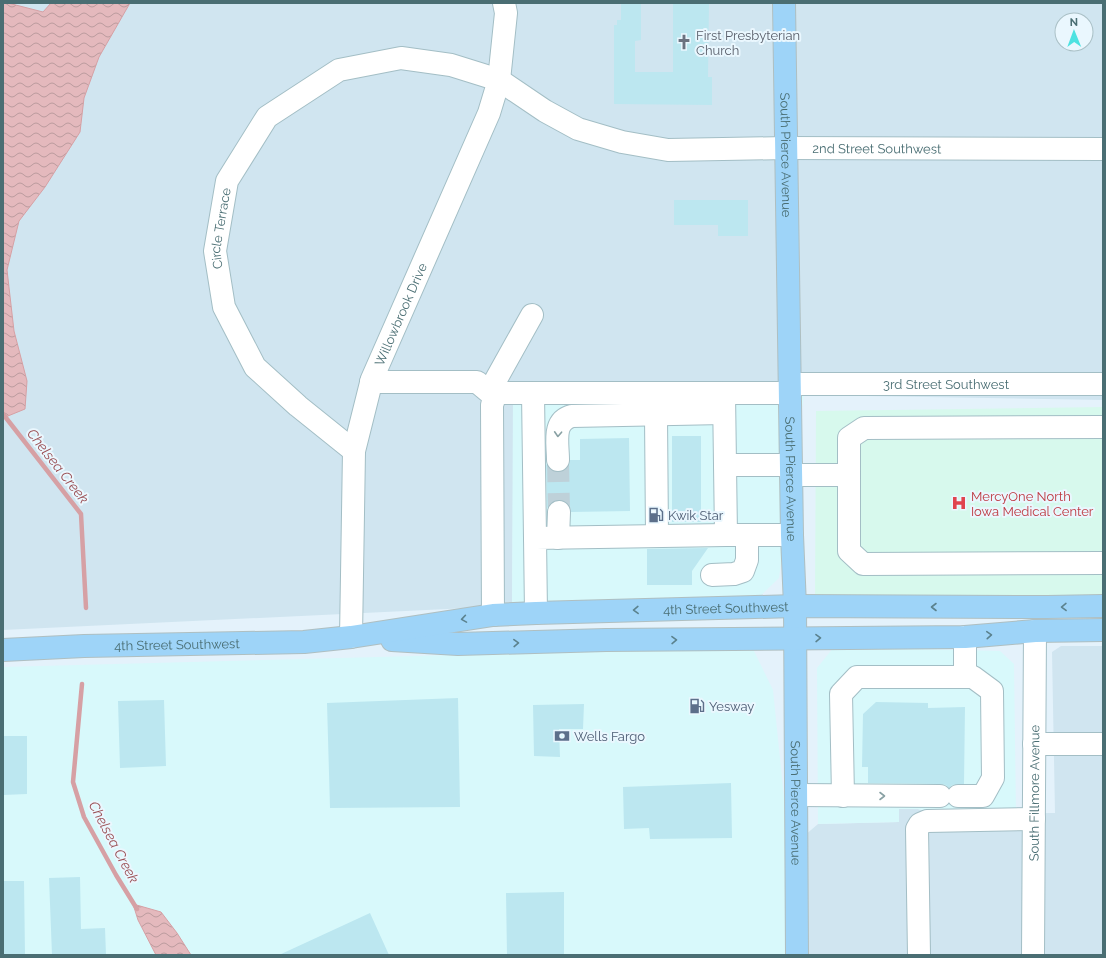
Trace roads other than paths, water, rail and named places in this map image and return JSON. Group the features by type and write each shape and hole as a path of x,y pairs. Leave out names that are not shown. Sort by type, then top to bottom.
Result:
{"main road":[{"name":"South Pierce Avenue","path":"784,3 792,535 795,606 797,955"},
{"name":"4th Street Southwest","path":"3,650 84,646 304,642 351,637 493,615 536,613 795,606 1103,606"},
{"name":"4th Street Southwest","path":"351,637 458,644 606,640 965,637 1035,631 1103,630"}],"street":[{"name":"Willowbrook Drive","path":"351,637 354,451 371,382 489,113 499,80 506,13 504,3"},
{"name":"Circle Terrace","path":"354,451 298,406 255,367 224,307 215,251 227,181 267,117 339,70 401,58 451,65 499,80"},
{"name":"2nd Street Southwest","path":"499,80 545,111 578,129 622,142 668,150 786,148 1103,150"},
{"path":"493,615 492,405 494,399 494,383 532,315"},
{"path":"371,382 477,382 489,392 724,403"},
{"name":"3rd Street Southwest","path":"724,403 790,389 1103,384"},
{"path":"533,393 536,613"},
{"path":"558,460 559,425 564,418 572,416 656,415 724,403"},
{"path":"712,576 734,574 743,571 747,560 736,536 725,465 724,403"},
{"path":"656,415 657,536"},
{"path":"1103,427 864,428 849,438 849,551 863,564 1103,563"},
{"path":"725,465 849,475"},
{"path":"558,512 558,538"},
{"path":"535,538 792,535"},
{"name":"South Fillmore Avenue","path":"1033,955 1035,631"},
{"path":"965,637 965,677"},
{"path":"797,795 843,796 983,796 993,778 992,691 973,677 857,676 841,694 843,796"},
{"path":"1034,744 1103,744"},
{"path":"919,955 917,829 920,824 927,821 1034,819"}],"water":[{"path":"3,3 43,12 51,3 130,3 99,57 84,98 80,132 45,187 19,221 7,270 14,331 27,381 25,409 3,418"},
{"path":"133,904 161,912 191,955 156,955 138,920"}],"waterway":[{"name":"Chelsea Creek","path":"3,414 81,514 86,608"},
{"name":"Chelsea Creek","path":"82,684 73,782 84,817 116,875 137,909"}],"tunnel":[{"path":"558,460 559,512"}],"place":[{"name":"First Presbyterian Church","path":"684,42"},
{"name":"MercyOne North Iowa Medical Center","path":"959,503"},
{"name":"Kwik Star","path":"656,515"},
{"name":"Yesway","path":"697,706"},
{"name":"Wells Fargo","path":"562,736"}]}
